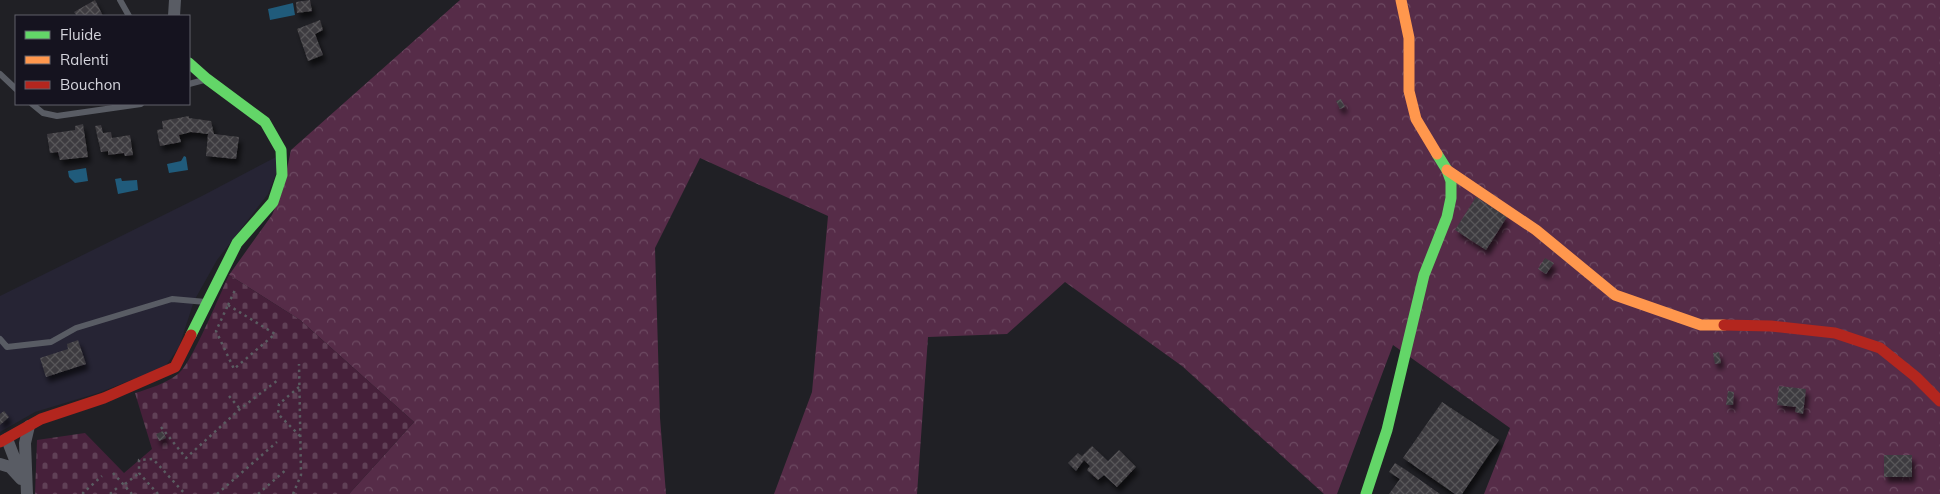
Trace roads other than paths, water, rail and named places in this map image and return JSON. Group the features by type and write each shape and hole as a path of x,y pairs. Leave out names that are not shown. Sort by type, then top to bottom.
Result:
{"street":[{"path":"174,15 175,0"},
{"path":"1366,494 1387,430 1420,292 1447,217 1451,181 1447,170 1416,119 1408,91 1409,38 1401,0"},
{"path":"27,492 4,440 41,419 104,398 176,367 237,243 273,202 282,175 281,150 265,122 207,79 190,64"},
{"path":"1447,170 1536,230 1615,295 1700,325 1771,326 1836,333 1880,348 1916,377 1940,401"},
{"path":"27,492 25,443 29,426"},
{"path":"0,464 10,467 19,475 27,492"}],"lane":[{"path":"120,0 128,15"},
{"path":"0,74 15,89"},
{"path":"190,84 207,79"},
{"path":"33,105 43,112 57,116 134,105"},
{"path":"0,339 7,348 50,342 76,328 172,298 208,302"}],"water":[{"path":"293,3 295,15 270,20 268,9"},
{"path":"184,156 186,157 188,170 169,173 167,164 181,161"},
{"path":"86,168 88,181 75,183 69,177 68,171"},
{"path":"121,178 122,181 137,180 138,190 118,194 115,179"}]}
